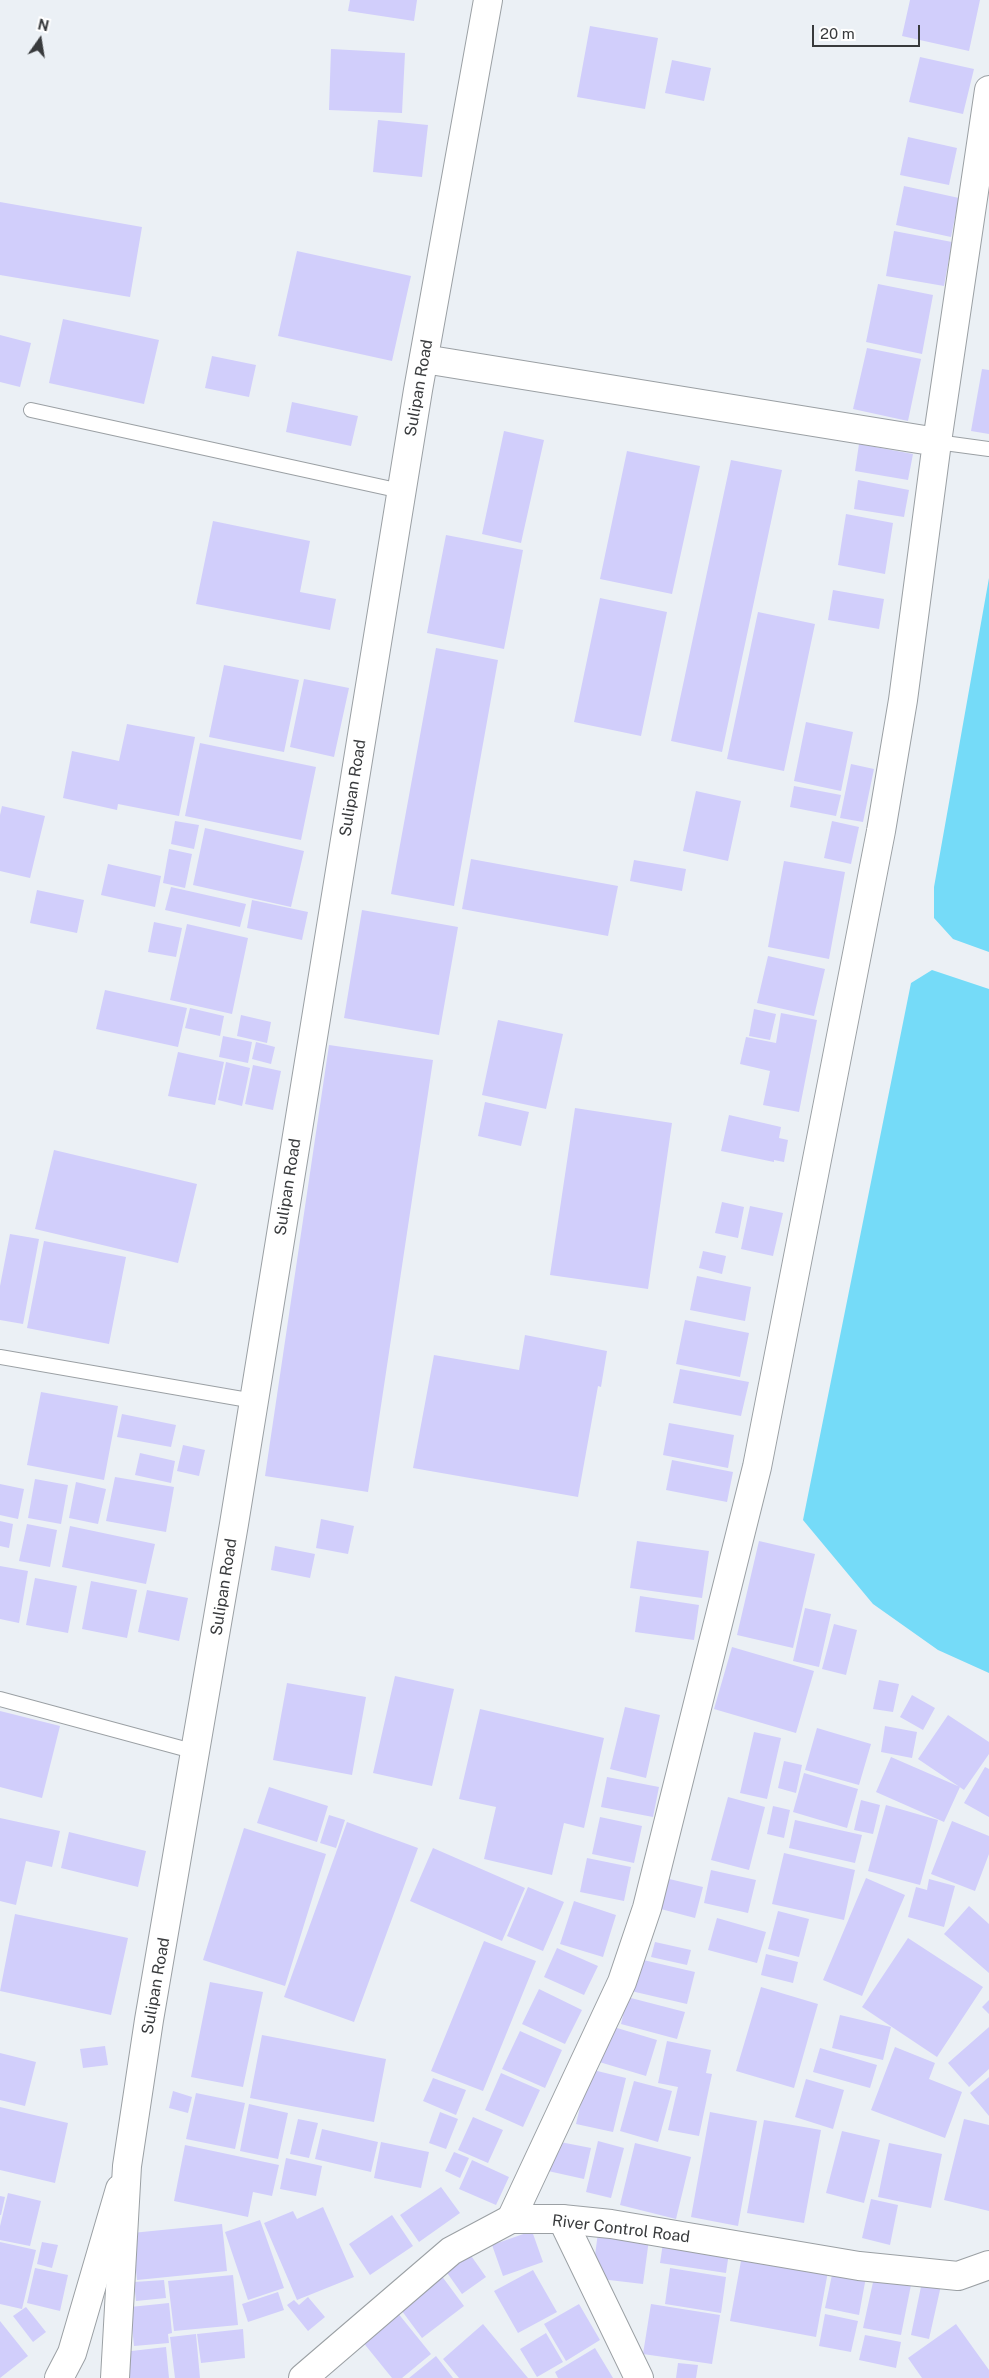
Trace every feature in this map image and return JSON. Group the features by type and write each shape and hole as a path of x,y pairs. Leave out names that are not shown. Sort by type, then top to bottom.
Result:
{"street":[{"name":"Sulipan Road","path":"115,2378 127,2166 254,1401 401,491 488,0"},
{"path":"511,2219 622,1982 634,1950 647,1908 746,1515 878,850 903,700 989,90"},
{"path":"424,359 938,442"},
{"path":"59,2378 75,2345 127,2166"},
{"name":"River Control Road","path":"303,2378 451,2251 511,2219 562,2219 611,2224 859,2266 958,2276 989,2265"},
{"path":"562,2219 639,2378"}],"lane":[{"path":"30,410 401,491"},
{"path":"938,442 989,449"},
{"path":"0,1357 254,1401"},
{"path":"0,1699 196,1752"}],"water":[{"path":"989,578 989,952 953,939 934,918 934,887"},
{"path":"932,970 989,989 989,1673 938,1650 873,1604 803,1520 911,983"}],"building":[{"path":"350,0 417,0 414,21 348,11"},
{"path":"910,0 980,0 969,51 902,36"},
{"path":"590,26 658,38 645,109 577,97"},
{"path":"331,49 405,53 402,113 329,110"},
{"path":"920,57 974,69 963,114 909,102"},
{"path":"672,60 711,68 704,101 665,93"},
{"path":"378,120 428,125 422,177 373,172"},
{"path":"908,137 957,148 949,185 900,175"},
{"path":"904,186 959,198 951,237 896,225"},
{"path":"0,202 142,227 130,297 0,275"},
{"path":"894,231 952,242 944,286 886,276"},
{"path":"297,251 411,276 392,361 278,336"},
{"path":"878,284 933,295 922,354 866,342"},
{"path":"63,319 159,340 144,404 49,383"},
{"path":"0,335 31,343 20,387 0,382"},
{"path":"867,348 921,359 908,421 853,409"},
{"path":"212,356 256,365 249,397 205,388"},
{"path":"982,369 989,370 989,434 971,431"},
{"path":"292,402 358,416 351,446 286,432"},
{"path":"504,431 544,440 521,543 482,534"},
{"path":"859,444 913,454 908,480 855,471"},
{"path":"627,451 700,466 672,594 600,579"},
{"path":"731,460 782,470 722,752 671,741"},
{"path":"858,480 909,490 904,517 854,509"},
{"path":"846,514 893,523 885,574 838,565"},
{"path":"213,521 310,541 300,592 336,599 330,630 196,604"},
{"path":"446,535 523,550 504,649 427,633"},
{"path":"833,590 884,599 879,629 828,620"},
{"path":"600,598 667,612 641,736 574,722"},
{"path":"758,612 815,624 784,771 727,759"},
{"path":"436,648 498,660 454,906 391,894"},
{"path":"224,665 299,680 284,752 209,737"},
{"path":"304,679 349,688 334,757 290,747"},
{"path":"806,722 853,732 841,791 794,781"},
{"path":"127,724 195,737 179,816 118,804 117,810 63,798 72,751 119,761"},
{"path":"200,743 316,767 301,840 185,816"},
{"path":"851,764 874,769 863,822 840,818"},
{"path":"794,786 841,795 836,816 790,807"},
{"path":"696,791 741,801 728,861 683,851"},
{"path":"2,806 45,816 30,878 0,871 0,815"},
{"path":"175,821 199,825 194,849 171,844"},
{"path":"832,821 859,827 851,864 824,858"},
{"path":"205,828 304,851 291,907 193,885"},
{"path":"169,849 192,854 185,888 163,883"},
{"path":"471,859 618,886 608,936 462,909"},
{"path":"634,860 686,869 682,891 630,881"},
{"path":"784,861 845,872 829,959 768,947"},
{"path":"108,864 161,876 155,907 101,895"},
{"path":"171,887 246,904 240,927 165,910"},
{"path":"37,890 84,900 77,933 30,923"},
{"path":"252,900 308,912 302,940 247,928"},
{"path":"362,910 458,927 439,1035 344,1018"},
{"path":"154,922 182,928 176,957 148,952"},
{"path":"187,924 248,938 232,1014 170,1000"},
{"path":"768,956 825,969 814,1016 757,1003"},
{"path":"105,990 187,1008 178,1047 96,1029"},
{"path":"190,1008 224,1016 220,1036 185,1028"},
{"path":"754,1009 776,1014 770,1040 749,1036"},
{"path":"781,1013 817,1020 799,1112 763,1105 770,1071 740,1064 746,1037 776,1043"},
{"path":"241,1015 271,1022 267,1043 237,1036"},
{"path":"498,1020 563,1034 546,1109 482,1095"},
{"path":"223,1036 252,1042 248,1063 219,1057"},
{"path":"256,1042 275,1047 271,1064 252,1059"},
{"path":"329,1045 433,1060 368,1492 265,1476"},
{"path":"178,1052 224,1062 215,1105 168,1096"},
{"path":"226,1062 250,1068 242,1106 218,1100"},
{"path":"253,1065 281,1071 273,1110 245,1104"},
{"path":"485,1102 529,1112 521,1146 478,1136"},
{"path":"575,1108 672,1123 648,1289 550,1275"},
{"path":"729,1115 781,1127 779,1138 788,1140 784,1162 774,1160 774,1162 721,1151"},
{"path":"54,1150 197,1184 178,1263 35,1229"},
{"path":"722,1202 744,1207 738,1238 715,1233"},
{"path":"750,1206 783,1213 773,1256 741,1249"},
{"path":"10,1234 39,1239 23,1324 0,1320 0,1286"},
{"path":"44,1241 126,1257 109,1344 27,1328"},
{"path":"703,1251 726,1256 722,1274 699,1268"},
{"path":"697,1276 751,1287 745,1321 690,1310"},
{"path":"685,1320 749,1333 740,1377 676,1364"},
{"path":"525,1335 607,1351 601,1387 598,1386 578,1497 413,1468 434,1355 519,1370"},
{"path":"680,1369 749,1382 741,1416 673,1403"},
{"path":"41,1392 118,1406 104,1480 27,1465"},
{"path":"122,1414 176,1425 171,1447 117,1437"},
{"path":"669,1423 734,1435 728,1468 663,1455"},
{"path":"183,1445 205,1450 199,1476 177,1471"},
{"path":"140,1453 175,1461 171,1483 135,1475"},
{"path":"672,1460 733,1472 727,1502 666,1490"},
{"path":"115,1477 174,1487 166,1532 106,1521"},
{"path":"35,1479 68,1485 61,1524 28,1518"},
{"path":"76,1482 106,1489 98,1524 69,1518"},
{"path":"0,1484 24,1489 18,1519 0,1515"},
{"path":"321,1519 354,1526 348,1554 316,1548"},
{"path":"0,1521 13,1524 9,1548 0,1546"},
{"path":"27,1524 57,1530 50,1567 19,1561"},
{"path":"70,1526 155,1544 146,1584 62,1567"},
{"path":"637,1541 709,1551 702,1598 630,1588"},
{"path":"759,1541 815,1554 793,1648 737,1635"},
{"path":"275,1546 315,1554 310,1578 271,1570"},
{"path":"0,1566 28,1571 19,1623 0,1619"},
{"path":"35,1578 77,1586 68,1633 26,1625"},
{"path":"91,1581 137,1590 127,1638 82,1629"},
{"path":"147,1590 188,1598 179,1641 138,1632"},
{"path":"640,1596 699,1605 694,1640 635,1632"},
{"path":"805,1608 831,1614 819,1667 793,1661"},
{"path":"834,1624 857,1630 846,1675 822,1669"},
{"path":"732,1647 814,1671 796,1733 714,1709"},
{"path":"395,1676 454,1689 432,1786 373,1773"},
{"path":"879,1680 899,1684 893,1712 873,1709"},
{"path":"287,1683 366,1697 352,1775 273,1760"},
{"path":"912,1695 935,1708 923,1730 900,1717"},
{"path":"625,1707 660,1715 646,1778 610,1769"},
{"path":"480,1709 604,1738 584,1828 564,1823 552,1875 484,1859 496,1807 459,1799"},
{"path":"0,1711 60,1726 42,1798 0,1787"},
{"path":"948,1715 989,1742 989,1754 964,1790 918,1759"},
{"path":"885,1726 917,1732 912,1758 881,1752"},
{"path":"817,1728 871,1744 859,1785 805,1770"},
{"path":"754,1732 781,1738 767,1799 740,1793"},
{"path":"891,1757 960,1787 944,1822 876,1792"},
{"path":"784,1761 802,1765 796,1793 778,1788"},
{"path":"985,1767 989,1769 989,1817 964,1803"},
{"path":"804,1773 858,1789 847,1828 793,1812"},
{"path":"607,1777 659,1787 653,1817 601,1807"},
{"path":"269,1787 328,1806 317,1842 257,1823"},
{"path":"728,1797 765,1807 749,1870 711,1860"},
{"path":"861,1800 880,1805 873,1834 854,1830"},
{"path":"886,1805 938,1820 920,1885 868,1871"},
{"path":"773,1806 790,1810 784,1838 767,1834"},
{"path":"329,1815 345,1820 336,1848 320,1843"},
{"path":"600,1817 642,1826 634,1863 592,1854"},
{"path":"0,1818 60,1831 52,1867 26,1861 16,1905 0,1901"},
{"path":"795,1820 862,1835 855,1863 789,1848"},
{"path":"952,1821 989,1836 989,1854 975,1891 931,1874"},
{"path":"347,1822 418,1848 354,2022 284,1997"},
{"path":"244,1828 326,1854 285,1986 203,1960"},
{"path":"69,1832 146,1851 138,1887 61,1868"},
{"path":"433,1848 525,1888 502,1941 410,1901"},
{"path":"784,1853 855,1870 844,1920 772,1904"},
{"path":"587,1858 631,1867 624,1901 580,1892"},
{"path":"711,1870 756,1880 748,1913 704,1903"},
{"path":"665,1878 703,1887 695,1918 657,1908"},
{"path":"866,1878 905,1895 862,1996 823,1980"},
{"path":"929,1879 955,1886 944,1927 908,1917 916,1887 927,1890"},
{"path":"528,1887 564,1902 543,1951 507,1936"},
{"path":"574,1901 616,1915 603,1957 560,1944"},
{"path":"969,1906 989,1924 989,1973 944,1934"},
{"path":"778,1911 809,1919 799,1957 768,1949"},
{"path":"15,1914 128,1938 111,2015 0,1991"},
{"path":"717,1918 766,1932 757,1963 708,1950"},
{"path":"908,1938 983,1987 937,2057 862,2007"},
{"path":"484,1941 536,1961 483,2091 431,2071"},
{"path":"655,1942 691,1950 687,1965 651,1957"},
{"path":"557,1948 598,1966 584,1995 544,1977"},
{"path":"766,1954 798,1962 793,1983 761,1975"},
{"path":"639,1959 695,1972 687,2004 631,1991"},
{"path":"210,1982 263,1992 243,2087 191,2077"},
{"path":"761,1987 818,2004 794,2088 736,2071"},
{"path":"539,1989 582,2010 565,2044 522,2024"},
{"path":"627,1997 685,2012 677,2039 621,2024"},
{"path":"989,2000 989,2014 982,2007"},
{"path":"840,2015 891,2027 883,2060 832,2048"},
{"path":"607,2025 657,2040 646,2076 596,2061"},
{"path":"989,2027 989,2069 969,2087 948,2063"},
{"path":"520,2031 562,2050 545,2088 502,2069"},
{"path":"262,2035 386,2059 374,2122 250,2098"},
{"path":"667,2041 711,2050 706,2073 712,2074 699,2136 668,2130 678,2087 658,2083"},
{"path":"105,2046 108,2065 83,2068 80,2049"},
{"path":"895,2047 935,2063 929,2079 962,2092 945,2138 871,2110"},
{"path":"820,2048 877,2065 870,2088 813,2072"},
{"path":"0,2053 36,2062 25,2106 0,2100"},
{"path":"589,2069 626,2078 613,2132 576,2124"},
{"path":"501,2073 540,2090 523,2127 485,2110"},
{"path":"989,2077 989,2116 970,2093"},
{"path":"433,2078 466,2090 456,2115 423,2101"},
{"path":"806,2079 844,2090 833,2129 795,2117"},
{"path":"634,2081 672,2091 658,2142 620,2131"},
{"path":"173,2091 192,2097 188,2113 169,2108"},
{"path":"196,2093 245,2103 235,2149 186,2139"},
{"path":"249,2104 288,2113 278,2159 240,2151"},
{"path":"0,2107 68,2123 55,2183 0,2170"},
{"path":"440,2112 458,2119 446,2149 429,2143"},
{"path":"710,2112 757,2121 738,2226 691,2217"},
{"path":"473,2117 503,2130 488,2163 458,2150"},
{"path":"298,2119 318,2123 309,2158 290,2154"},
{"path":"964,2119 989,2125 989,2211 944,2200"},
{"path":"764,2120 821,2130 804,2223 747,2213"},
{"path":"322,2129 378,2142 371,2172 315,2159"},
{"path":"842,2131 880,2140 864,2203 826,2193"},
{"path":"555,2141 591,2148 584,2179 548,2171"},
{"path":"598,2141 624,2148 611,2198 586,2192"},
{"path":"381,2142 429,2152 421,2188 374,2178"},
{"path":"635,2143 691,2157 676,2219 620,2205"},
{"path":"889,2143 942,2154 931,2208 878,2197"},
{"path":"185,2145 279,2165 272,2196 253,2192 248,2217 174,2201"},
{"path":"454,2152 469,2158 460,2178 445,2171"},
{"path":"286,2158 322,2166 316,2196 280,2189"},
{"path":"472,2160 509,2177 496,2205 459,2189"},
{"path":"441,2187 460,2213 419,2242 400,2215"},
{"path":"8,2193 41,2201 30,2246 0,2240 0,2226"},
{"path":"0,2196 5,2197 1,2215 0,2215"},
{"path":"871,2199 898,2205 890,2245 862,2238"},
{"path":"323,2207 354,2277 297,2300 264,2223 293,2211 297,2219"},
{"path":"392,2215 413,2246 370,2275 349,2244"},
{"path":"260,2220 284,2288 248,2300 225,2232"},
{"path":"222,2224 227,2271 137,2280 132,2233"},
{"path":"599,2225 650,2232 643,2284 592,2278"},
{"path":"532,2231 543,2262 503,2276 492,2245"},
{"path":"664,2236 730,2246 726,2273 660,2263"},
{"path":"0,2242 36,2250 22,2309 0,2304"},
{"path":"42,2242 58,2245 52,2268 37,2264"},
{"path":"467,2250 486,2277 462,2294 443,2267"},
{"path":"743,2250 829,2266 816,2337 730,2321"},
{"path":"35,2268 68,2275 60,2311 27,2303"},
{"path":"670,2268 726,2277 721,2313 665,2304"},
{"path":"533,2270 557,2312 518,2333 494,2291"},
{"path":"833,2270 866,2277 859,2315 825,2308"},
{"path":"875,2273 912,2280 901,2335 863,2328"},
{"path":"233,2275 238,2325 174,2331 168,2281"},
{"path":"441,2275 464,2306 422,2338 399,2307"},
{"path":"923,2277 942,2281 929,2339 911,2335"},
{"path":"164,2280 166,2298 136,2301 134,2282"},
{"path":"278,2292 284,2310 248,2322 242,2304"},
{"path":"308,2297 325,2317 308,2331 287,2305 294,2300 299,2305"},
{"path":"169,2303 172,2333 168,2334 169,2343 134,2346 130,2307"},
{"path":"579,2304 600,2340 566,2361 544,2324"},
{"path":"651,2304 720,2315 712,2364 643,2354"},
{"path":"26,2307 46,2332 33,2342 13,2316"},
{"path":"397,2312 431,2354 402,2378 392,2378 362,2341"},
{"path":"825,2314 858,2321 851,2352 819,2346"},
{"path":"0,2321 28,2356 0,2378"},
{"path":"483,2324 528,2378 459,2378 443,2359"},
{"path":"956,2324 989,2370 989,2378 922,2378 908,2358"},
{"path":"243,2329 245,2358 201,2363 197,2334"},
{"path":"546,2333 563,2362 537,2377 520,2349"},
{"path":"196,2334 200,2378 175,2378 170,2337"},
{"path":"865,2335 901,2342 896,2368 859,2360"},
{"path":"166,2347 169,2378 125,2378 123,2352"},
{"path":"595,2348 613,2378 558,2378 555,2372"},
{"path":"436,2356 453,2378 409,2378"},
{"path":"678,2363 698,2365 696,2378 676,2378"}]}
